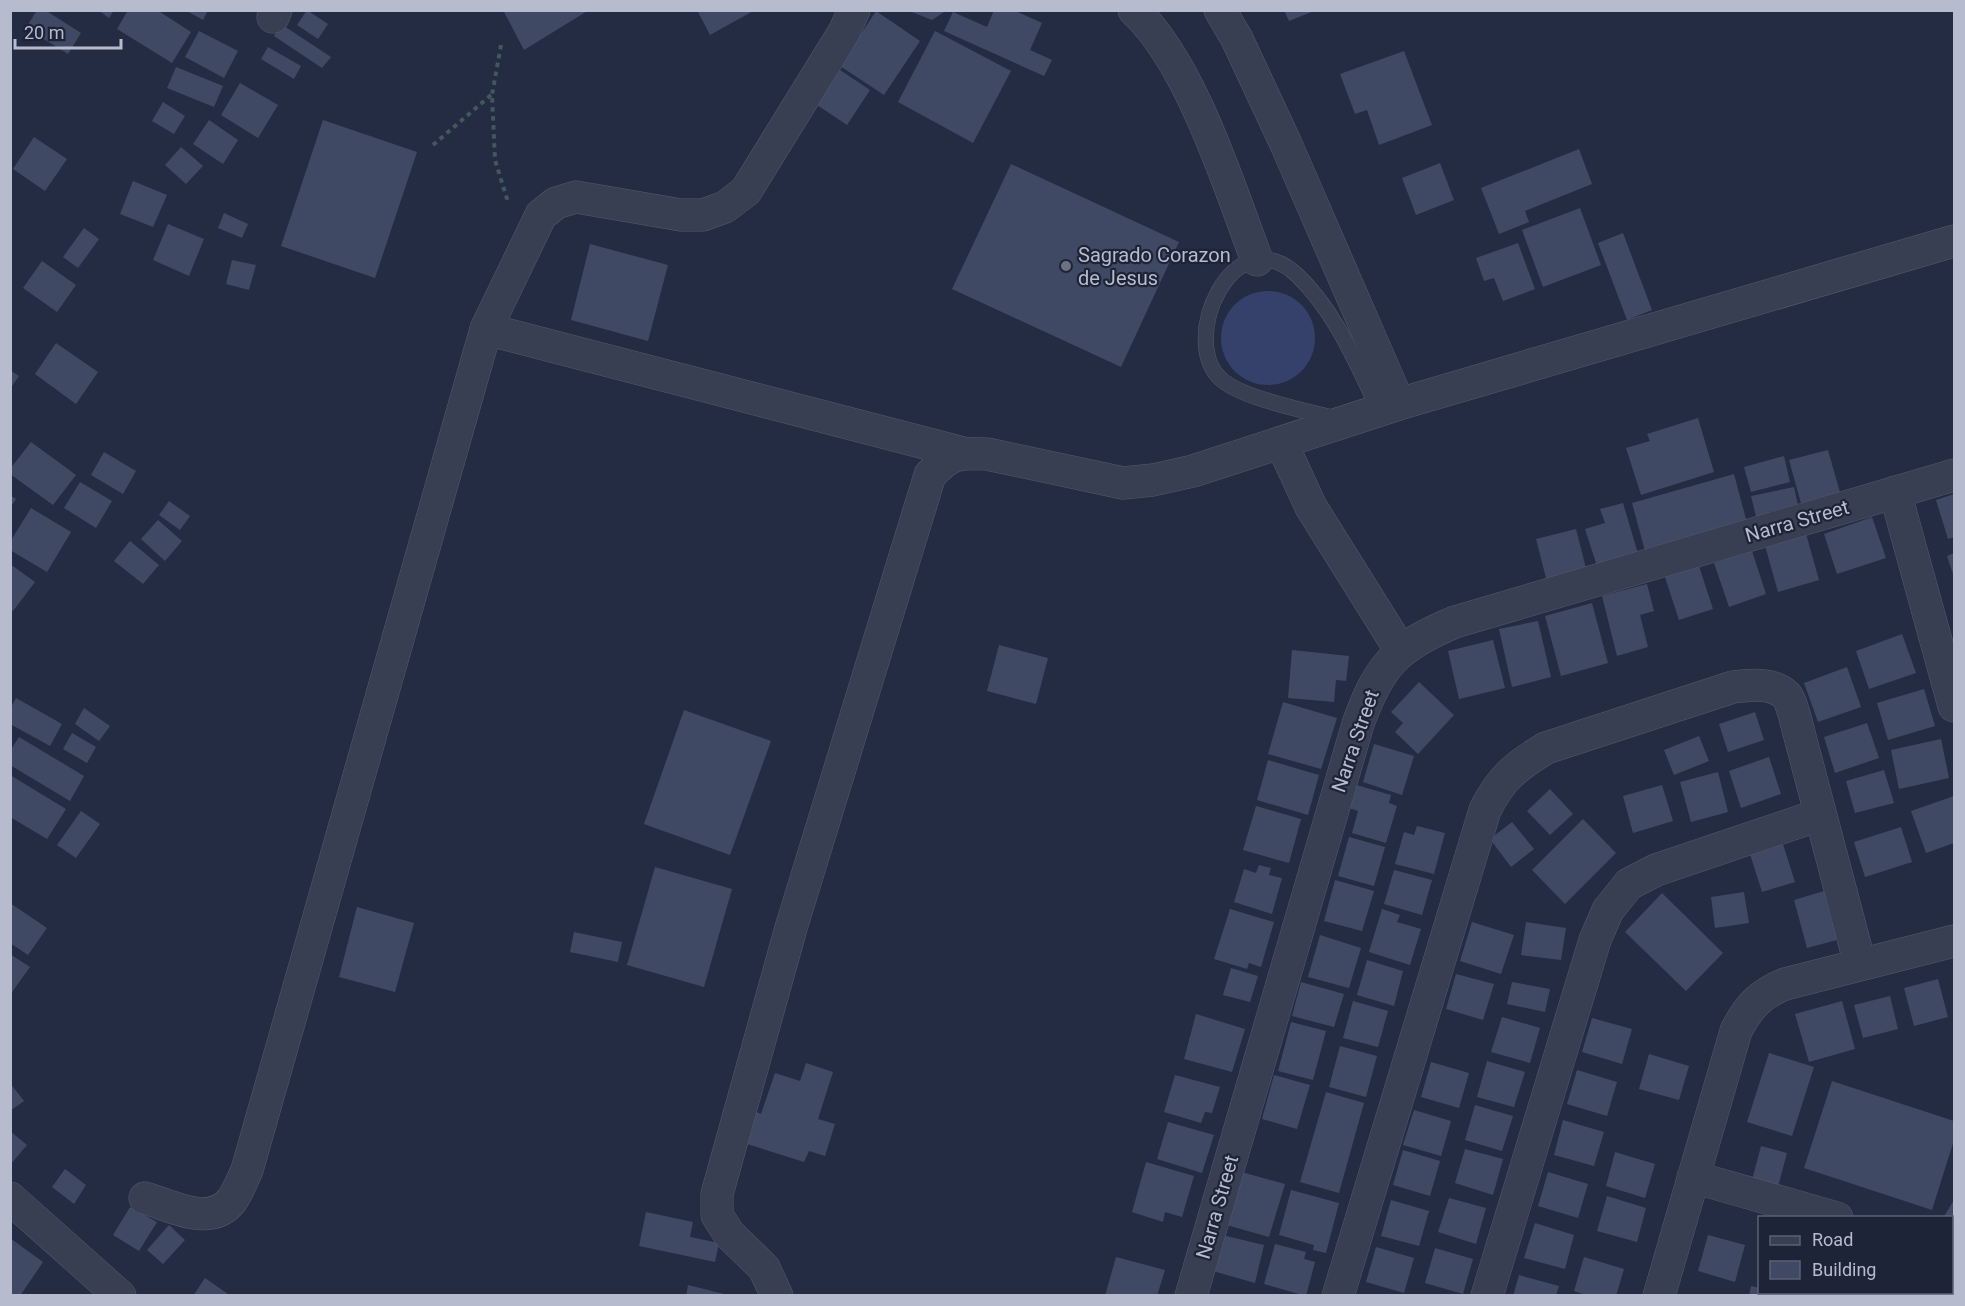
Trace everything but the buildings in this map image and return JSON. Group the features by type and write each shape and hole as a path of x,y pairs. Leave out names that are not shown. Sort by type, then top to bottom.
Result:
{"street":[{"path":"145,1198 199,1215 217,1213 232,1200 247,1170 486,329 541,214 556,202 576,197 681,215 702,215 726,207 746,191 833,51 854,10"},
{"path":"1134,10 1146,22 1168,53 1194,101 1257,260"},
{"path":"1220,10 1286,144 1389,407"},
{"path":"777,1296 764,1268 729,1234 717,1215 717,1194 791,928 930,475 946,458 967,454 987,454 1123,483 1153,480 1193,471 1389,407 1954,241"},
{"path":"486,329 967,454"},
{"path":"1281,442 1311,507 1401,651"},
{"name":"Narra Street","path":"1191,1296 1358,724 1369,693 1382,669 1401,651 1429,633 1455,622 1954,475"},
{"path":"1895,492 1944,630 1954,706"},
{"path":"1338,1296 1485,810 1498,785 1520,763 1546,748 1733,687 1754,685 1773,688 1786,696 1794,714 1860,964"},
{"path":"1486,1296 1594,940 1608,910 1629,884 1656,870 1819,815"},
{"path":"1659,1296 1736,1031 1746,1012 1764,993 1785,984 1954,941"},
{"path":"1693,1178 1830,1216"},
{"path":"10,1198 120,1296"}],"lane":[{"path":"1345,421 1242,392 1222,380 1209,364 1205,343 1212,308 1222,281 1240,265 1257,260 1275,262 1295,273 1320,300 1389,407"}],"path":[{"path":"501,45 492,95 495,160 523,248"},
{"path":"433,145 492,95"}],"water":[{"path":"1268,291 1286,295 1301,305 1311,320 1315,338 1311,356 1301,371 1286,381 1268,385 1250,381 1235,371 1225,356 1221,338 1225,320 1235,305 1250,295"}],"place":[{"name":"Sagrado Corazon de Jesus","path":"1066,266"}]}
